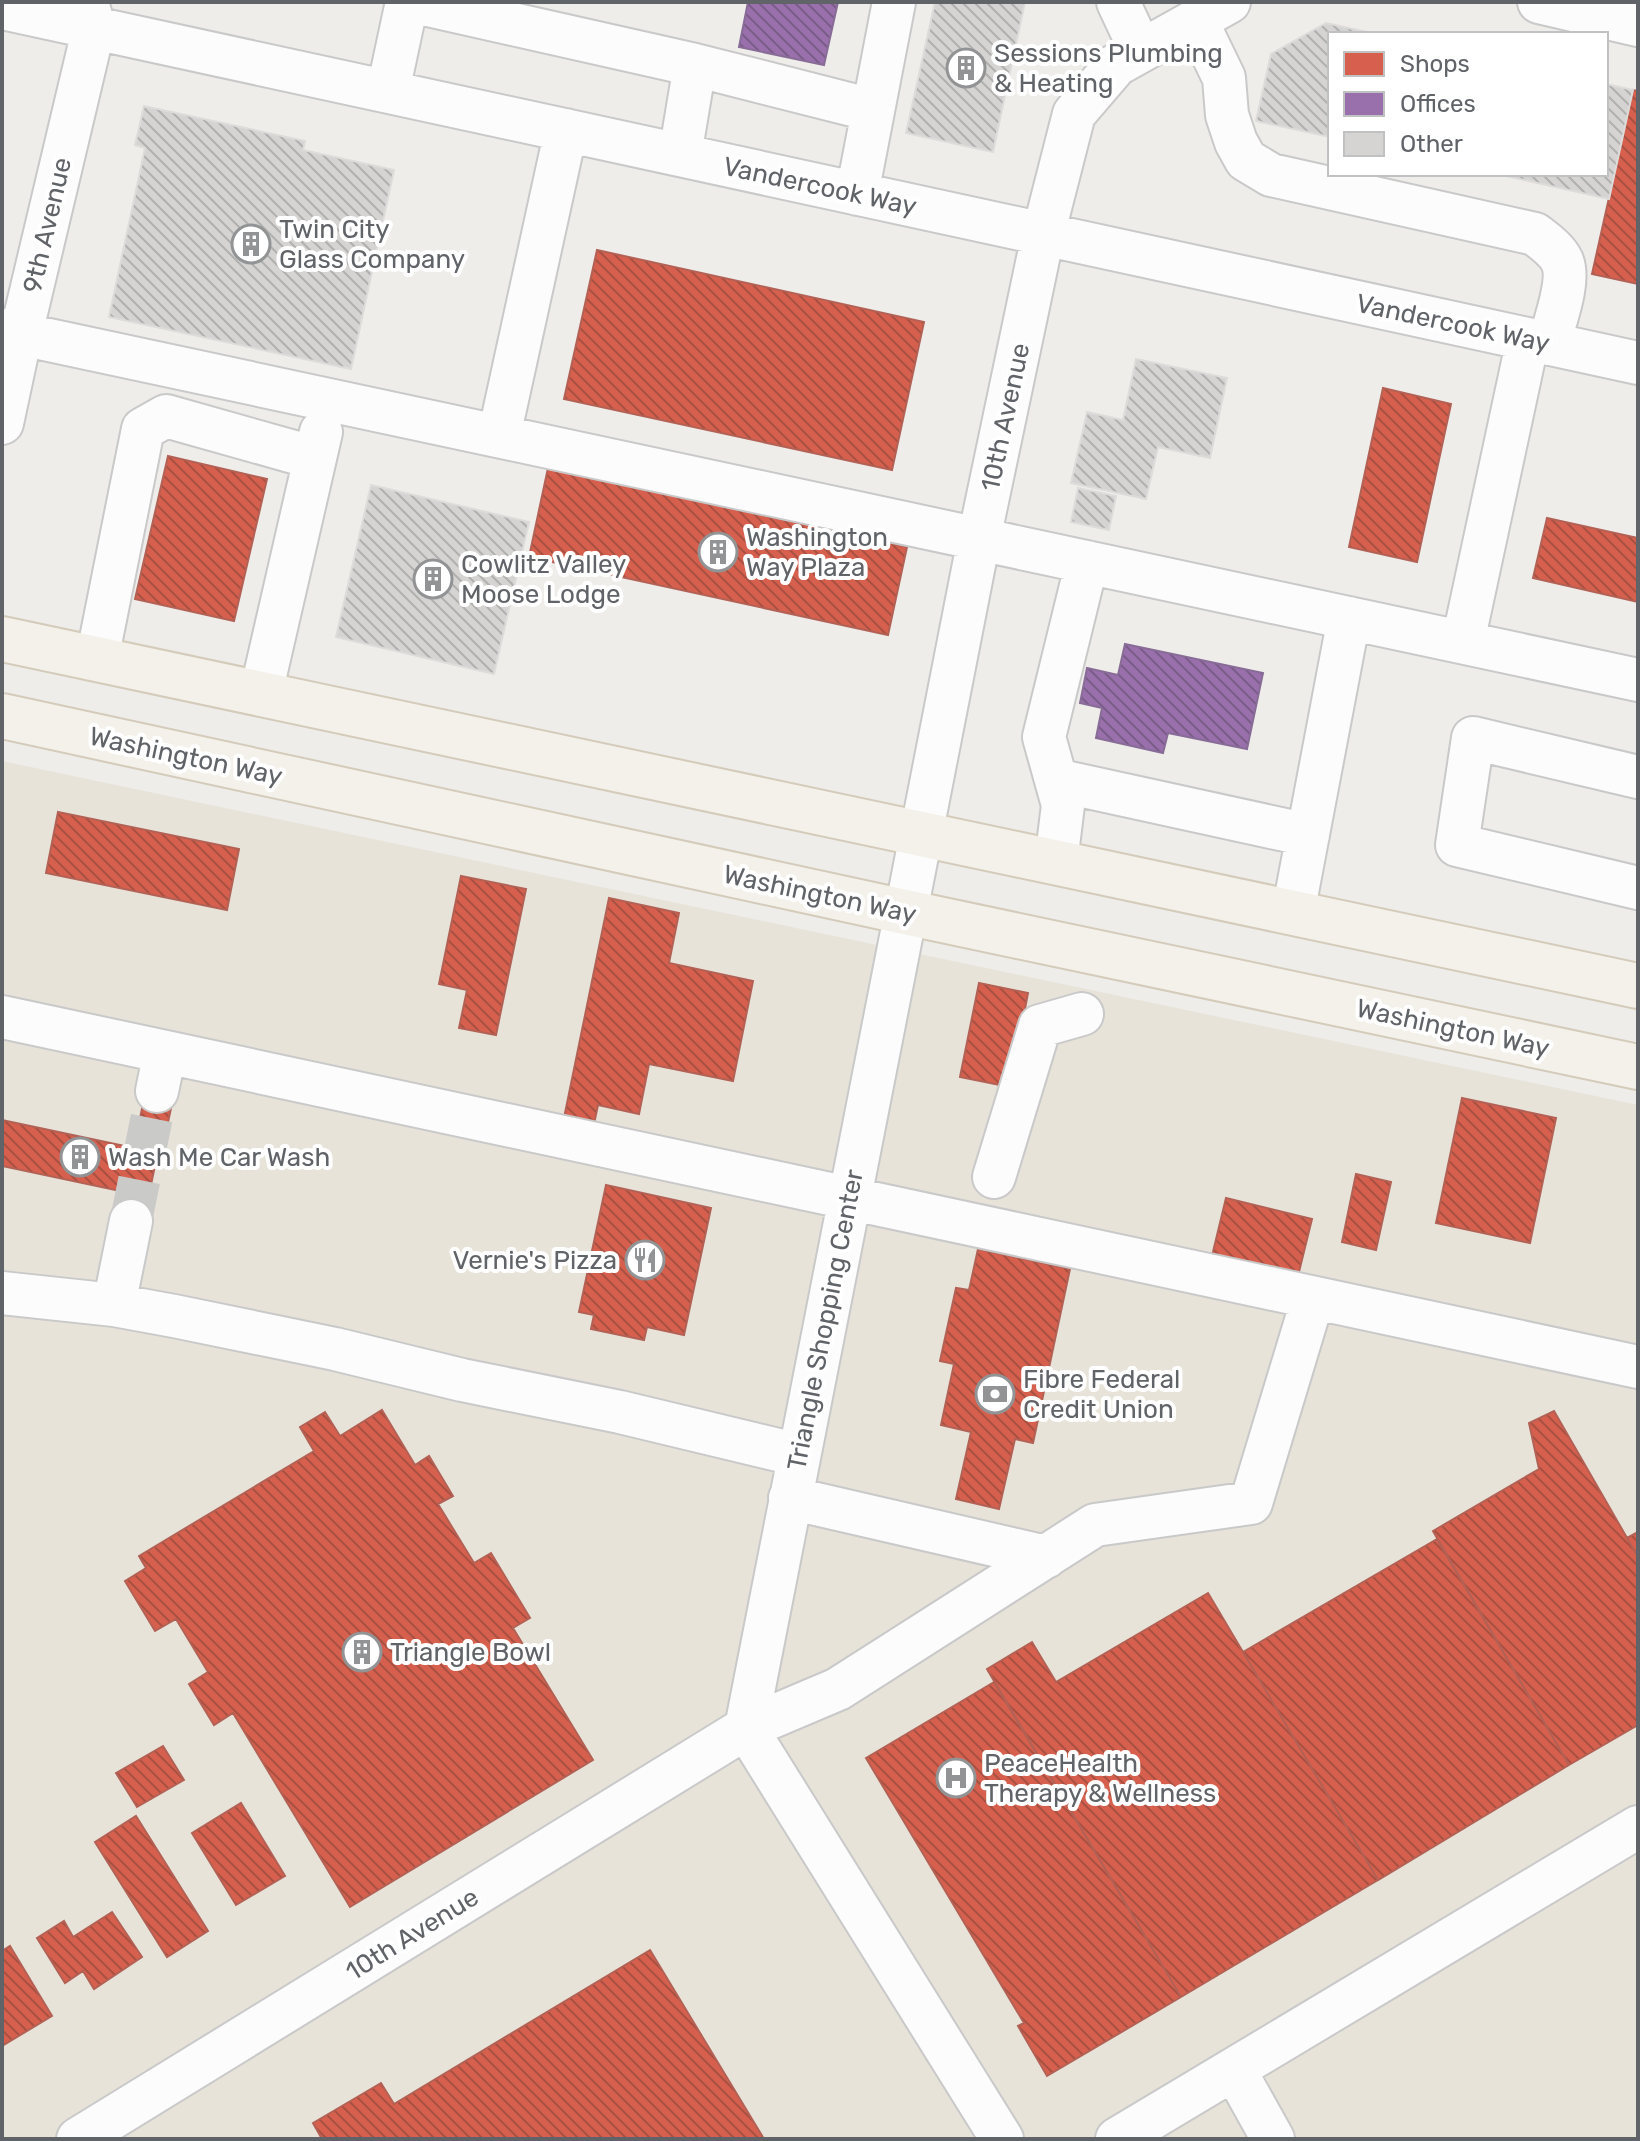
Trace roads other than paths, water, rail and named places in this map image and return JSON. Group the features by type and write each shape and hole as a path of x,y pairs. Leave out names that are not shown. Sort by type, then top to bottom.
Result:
{"main road":[{"path":"2,639 1638,986"},
{"name":"Washington Way","path":"2,716 1638,1067"}],"street":[{"path":"388,91 407,2"},
{"path":"415,2 695,65 872,110"},
{"path":"857,194 894,2"},
{"path":"1118,2 1141,51"},
{"path":"1539,2 1638,25"},
{"name":"Vandercook Way","path":"2,8 91,14 388,91 1638,363"},
{"path":"1213,11 1227,115 1246,160 1271,175 1535,234 1550,245 1562,260 1566,277 1539,342 1463,642"},
{"name":"10th Avenue","path":"905,912 1043,235 1074,114 1116,65 1213,11"},
{"name":"9th Avenue","path":"2,423 12,332 91,14"},
{"path":"680,155 695,65"},
{"path":"499,436 566,130"},
{"path":"12,332 1638,680"},
{"path":"261,693 328,400"},
{"path":"97,659 143,429 166,416 315,458"},
{"path":"1056,862 1063,805 1044,737 1087,562"},
{"path":"1293,913 1349,618"},
{"path":"1638,777 1473,738 1457,845 1638,888"},
{"path":"1056,780 1308,835"},
{"name":"Triangle Shopping Center","path":"746,1728 905,912"},
{"path":"994,1177 1040,1026 1082,1014"},
{"path":"2,1017 161,1072 848,1200 1638,1367"},
{"path":"114,1305 131,1221"},
{"path":"2,1293 114,1305 335,1349 799,1455"},
{"name":"10th Avenue","path":"78,2139 746,1728 838,1689 1095,1525 1251,1503 1313,1298"},
{"path":"790,1498 1046,1557"},
{"path":"746,1728 1002,2139"},
{"path":"1117,2139 1638,1827"},
{"path":"1234,2069 1273,2139"}],"tunnel":[{"path":"131,1221 157,1091"}],"place":[{"name":"Sessions Plumbing & Heating","path":"966,68"},
{"name":"Twin City Glass Company","path":"251,244"},
{"name":"Washington Way Plaza","path":"718,552"},
{"name":"Cowlitz Valley Moose Lodge","path":"433,579"},
{"name":"Wash Me Car Wash","path":"80,1157"},
{"name":"Vernie's Pizza","path":"645,1260"},
{"name":"Fibre Federal Credit Union","path":"995,1394"},
{"name":"Triangle Bowl","path":"362,1652"},
{"name":"PeaceHealth Therapy & Wellness","path":"956,1778"}]}
